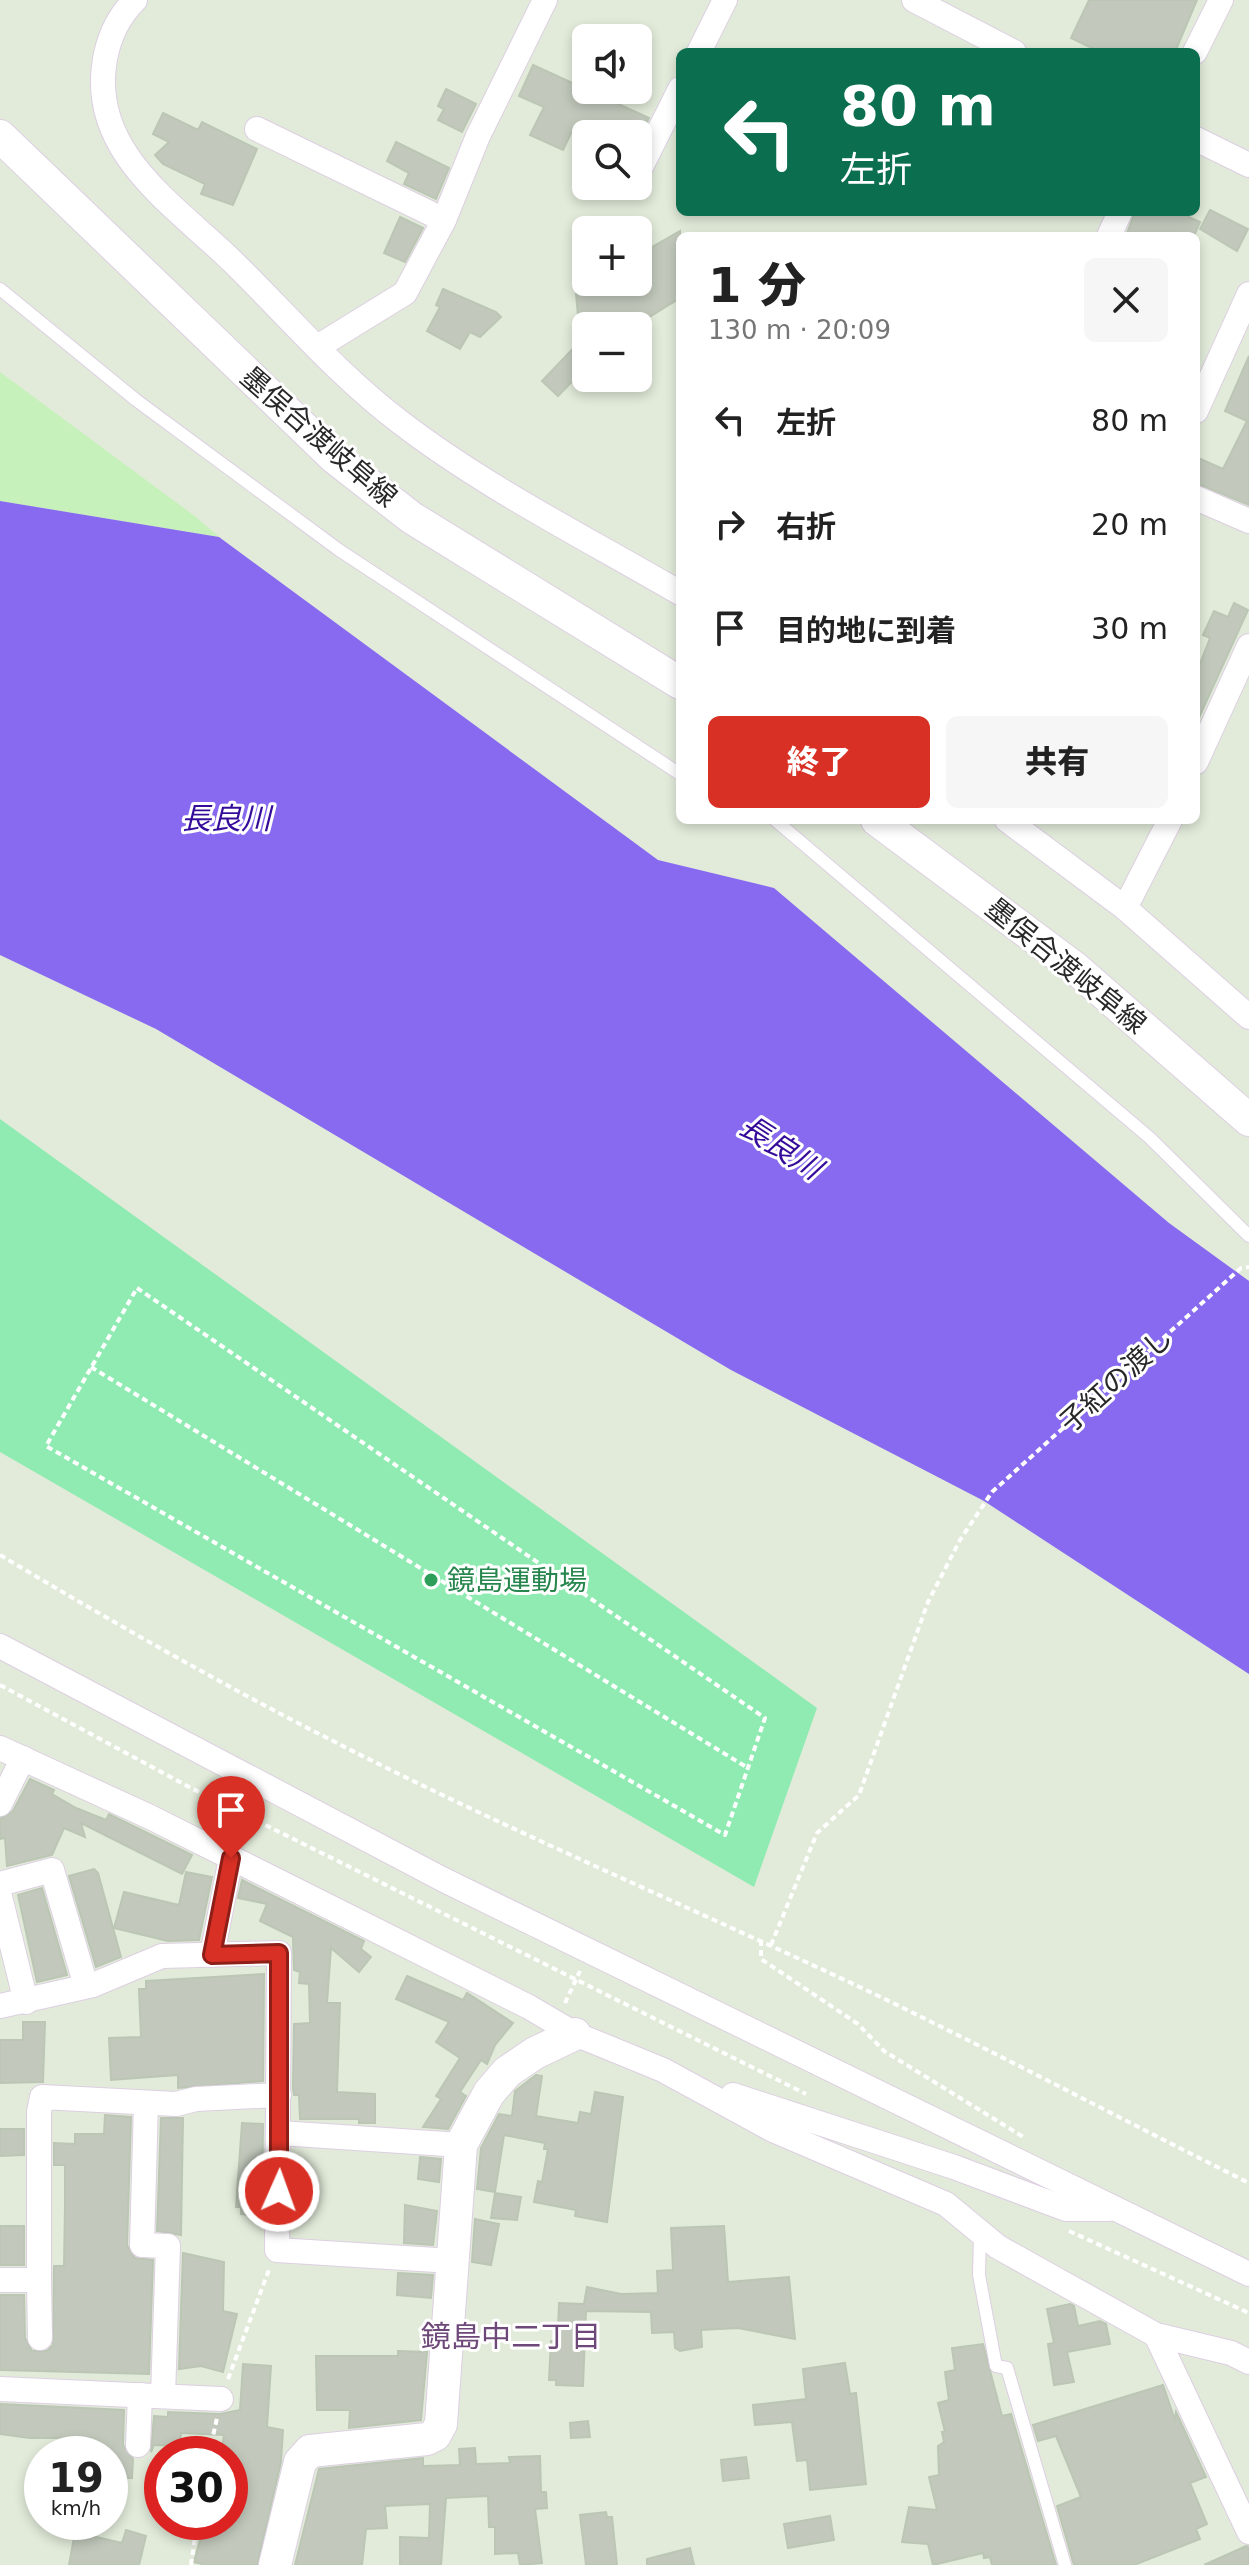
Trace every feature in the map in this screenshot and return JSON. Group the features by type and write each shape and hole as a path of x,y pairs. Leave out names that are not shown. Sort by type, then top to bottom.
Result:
{"main road":[{"name":"墨俣合渡岐阜線","path":"0,136 335,458 412,518 676,681"},
{"name":"墨俣合渡岐阜線","path":"882,824 1075,968 1249,1120"},
{"path":"275,2565 300,2462 310,2451 427,2439 435,2435 441,2424 461,2145 489,2093 507,2072 566,2029"}],"street":[{"path":"135,0 123,12 108,46 101,84 111,133 148,184 319,346 347,378 390,414 464,466 676,591"},
{"path":"319,346 405,293 444,220 478,136 545,0"},
{"path":"701,48 725,0"},
{"path":"914,0 1006,48"},
{"path":"1197,48 1221,0"},
{"path":"652,145 676,97"},
{"path":"257,129 444,220"},
{"path":"1200,141 1249,165"},
{"path":"1200,402 1249,294"},
{"path":"1200,500 1249,521"},
{"path":"1200,753 1249,646"},
{"path":"1012,824 1125,908 1249,1017"},
{"path":"1125,908 1168,824"},
{"path":"0,1646 221,1766 589,1951 1249,2274"},
{"path":"0,1748 231,1858 566,2029 663,2070 954,2167 1066,2209 1117,2209"},
{"path":"0,1804 23,1758"},
{"path":"212,1955 231,1858"},
{"path":"0,1884 52,1870 86,1986"},
{"path":"0,1897 26,2002"},
{"path":"0,2006 86,1986 162,1956 279,1953 277,2250 452,2261"},
{"path":"663,2070 773,2130 946,2204 980,2234 1156,2335 1231,2353 1249,2362"},
{"path":"40,2338 42,2097 176,2104 196,2099 279,2095"},
{"path":"138,2445 152,2395 168,2246 142,2245 146,2103"},
{"path":"280,2133 461,2145"},
{"path":"0,2280 39,2280"},
{"path":"1156,2335 1249,2532"},
{"path":"0,2389 221,2399"}],"lane":[{"path":"0,289 136,400 339,550 676,771"},
{"path":"780,824 1150,1138 1249,1236"},
{"path":"980,2234 979,2275 996,2366 1007,2368 1065,2565"}],"path":[{"name":"子紅の渡し","path":"771,1945 817,1833 859,1795 928,1602 960,1540 992,1492 1241,1268 1249,1267"},
{"path":"137,1288 765,1718 725,1835 46,1446 91,1367 137,1288"},
{"path":"91,1367 748,1768"},
{"path":"0,1555 147,1642 331,1740 587,1864 761,1940 1014,2061 1249,2183"},
{"path":"0,1685 191,1788 813,2097"},
{"path":"761,1940 761,1959 858,2024 884,2051 1033,2143"},
{"path":"566,2029 576,1980 589,1951"},
{"path":"1057,2224 1249,2313"},
{"path":"213,2436 221,2399 277,2250"},
{"path":"191,2565 194,2540"}],"sand":[{"path":"0,372 196,517 219,537 0,501"}],"shaded area":[{"name":"鏡島運動場","path":"0,1119 817,1708 754,1887 0,1452"}],"water":[{"name":"長良川","path":"0,501 219,537 658,860 774,888 1169,1223 1249,1281 1249,1674 984,1501 731,1370 156,1029 0,955"}],"building":[{"path":"1089,0 1197,0 1177,48 1092,48 1071,38"},
{"path":"533,65 572,83 572,104 618,104 649,118 572,120 572,131 563,150 530,135 544,107 519,96"},
{"path":"446,89 476,104 462,132 438,120 444,109 438,106"},
{"path":"163,113 198,130 202,122 257,149 233,205 201,194 205,184 163,164 155,155 169,142 153,134"},
{"path":"396,142 449,168 436,199 404,184 409,173 387,161"},
{"path":"1210,210 1248,229 1237,251 1200,229"},
{"path":"1134,216 1187,216 1200,222 1196,232 1128,232"},
{"path":"400,217 423,228 405,262 384,253"},
{"path":"676,233 676,300 652,315 652,312 578,312 576,296 652,296 652,247"},
{"path":"443,289 501,317 480,337 470,332 460,349 427,331 440,307 436,305"},
{"path":"572,350 572,382 558,396 542,381"},
{"path":"1249,356 1249,505 1200,485 1200,459 1223,469 1247,421 1225,411"},
{"path":"1234,603 1248,610 1200,715 1200,664 1210,638 1203,635 1214,611 1228,617"},
{"path":"30,1779 54,1790 52,1794 76,1808 106,1820 109,1814 192,1855 182,1874 81,1823 85,1837 64,1828 52,1855 7,1866 5,1838 0,1839 0,1819 13,1811"},
{"path":"94,1869 98,1873 121,1957 96,1967 69,1876"},
{"path":"186,1872 212,1877 199,1940 168,1941 114,1928 124,1892 179,1905"},
{"path":"242,1880 364,1941 361,1949 371,1957 359,1972 331,1948 327,2003 340,2003 337,2092 375,2094 375,2123 359,2123 359,2119 300,2119 299,2095 294,2095 293,2089 294,2024 310,2023 309,1984 299,1983 300,1972 294,1970 293,1937 260,1921 267,1904 238,1898"},
{"path":"42,1888 67,1975 37,1982 18,1895"},
{"path":"264,1974 263,2081 178,2088 178,2075 111,2080 109,2038 141,2037 139,1989 146,1989 146,1981"},
{"path":"407,1976 463,2000 467,1993 513,2023 495,2045 487,2064 481,2060 460,2092 466,2096 448,2129 423,2127 441,2099 436,2096 460,2058 436,2042 449,2022 396,1999"},
{"path":"23,2022 45,2022 43,2082 0,2083 0,2040 23,2040"},
{"path":"536,2075 542,2076 536,2116 578,2123 580,2112 591,2114 595,2092 623,2097 607,2222 575,2216 576,2210 534,2202 538,2181 542,2182 548,2149 544,2149 545,2143 504,2135 495,2192 477,2189 481,2148 499,2114 512,2116 515,2091"},
{"path":"105,2115 131,2117 127,2245 135,2258 153,2260 149,2374 0,2370 0,2295 24,2295 25,2338 32,2351 47,2351 53,2345 54,2266 64,2266 65,2206 65,2165 54,2165 54,2143 75,2144 75,2134 104,2134"},
{"path":"161,2118 183,2118 181,2235 157,2231"},
{"path":"242,2123 263,2124 262,2216 241,2214 241,2207 236,2207"},
{"path":"0,2129 24,2129 24,2155 0,2156"},
{"path":"420,2157 441,2159 439,2182 418,2179"},
{"path":"495,2193 521,2197 517,2220 491,2218"},
{"path":"405,2205 437,2211 433,2245 404,2243"},
{"path":"475,2219 499,2224 491,2265 472,2262"},
{"path":"0,2226 24,2226 24,2265 0,2265"},
{"path":"724,2226 728,2282 789,2277 795,2339 738,2328 701,2330 702,2347 680,2351 675,2348 674,2332 652,2333 651,2312 586,2311 583,2386 556,2385 556,2380 549,2380 551,2341 554,2341 554,2331 558,2331 559,2303 584,2304 587,2287 621,2294 658,2293 657,2271 673,2270 671,2228"},
{"path":"183,2253 224,2262 223,2311 237,2314 223,2372 201,2366 179,2369"},
{"path":"398,2273 433,2275 431,2298 397,2295"},
{"path":"1070,2304 1074,2306 1078,2326 1100,2321 1106,2324 1110,2344 1067,2352 1074,2382 1054,2385 1048,2344 1054,2343 1047,2309"},
{"path":"983,2344 1002,2416 1011,2414 1056,2565 992,2565 990,2557 984,2558 983,2553 933,2565 928,2544 902,2542 909,2507 937,2510 929,2477 939,2475 938,2446 944,2442 942,2432 945,2432 938,2403 949,2400 945,2372 955,2370 952,2348"},
{"path":"398,2351 427,2352 421,2420 349,2428 350,2410 317,2410 316,2356 398,2356"},
{"path":"845,2363 850,2394 856,2393 866,2484 810,2490 807,2460 797,2461 792,2422 755,2425 753,2405 806,2399 803,2369"},
{"path":"243,2364 271,2366 267,2427 283,2430 281,2462 257,2565 206,2565 194,2562 200,2540 248,2540 248,2436 181,2433 181,2436 152,2436 154,2416 168,2417 168,2412 220,2414 240,2410"},
{"path":"1163,2385 1175,2420 1176,2412 1206,2477 1190,2483 1207,2524 1196,2529 1200,2539 1134,2565 1074,2565 1057,2506 1081,2497 1056,2436 1038,2441 1033,2425"},
{"path":"0,2404 124,2410 123,2436 24,2437 0,2434"},
{"path":"588,2421 590,2437 571,2438 570,2423"},
{"path":"475,2448 476,2464 510,2463 509,2457 540,2456 541,2492 546,2492 547,2508 535,2509 542,2563 520,2565 518,2553 495,2554 495,2527 489,2527 488,2496 446,2498 441,2565 400,2565 400,2537 429,2538 430,2504 385,2506 387,2528 366,2529 362,2565 295,2565 319,2469 423,2458 423,2466 460,2465 459,2449"},
{"path":"128,2452 133,2459 132,2478 128,2478"},
{"path":"746,2457 749,2478 723,2481 721,2460"},
{"path":"606,2512 607,2517 612,2517 617,2565 586,2565 580,2515"},
{"path":"830,2516 834,2540 788,2548 784,2524"},
{"path":"128,2531 144,2535 139,2565 69,2565 74,2540 122,2543 128,2540"},
{"path":"1249,2547 1249,2565 1204,2565"},
{"path":"690,2548 694,2565 647,2565 647,2559"}],"place":[{"name":"鏡島運動場","path":"431,1580"}],"district":[{"name":"鏡島中二丁目","path":"511,2336"}],"route":[{"path":"231,1858 212,1955 279,1953 279,2191"}]}
